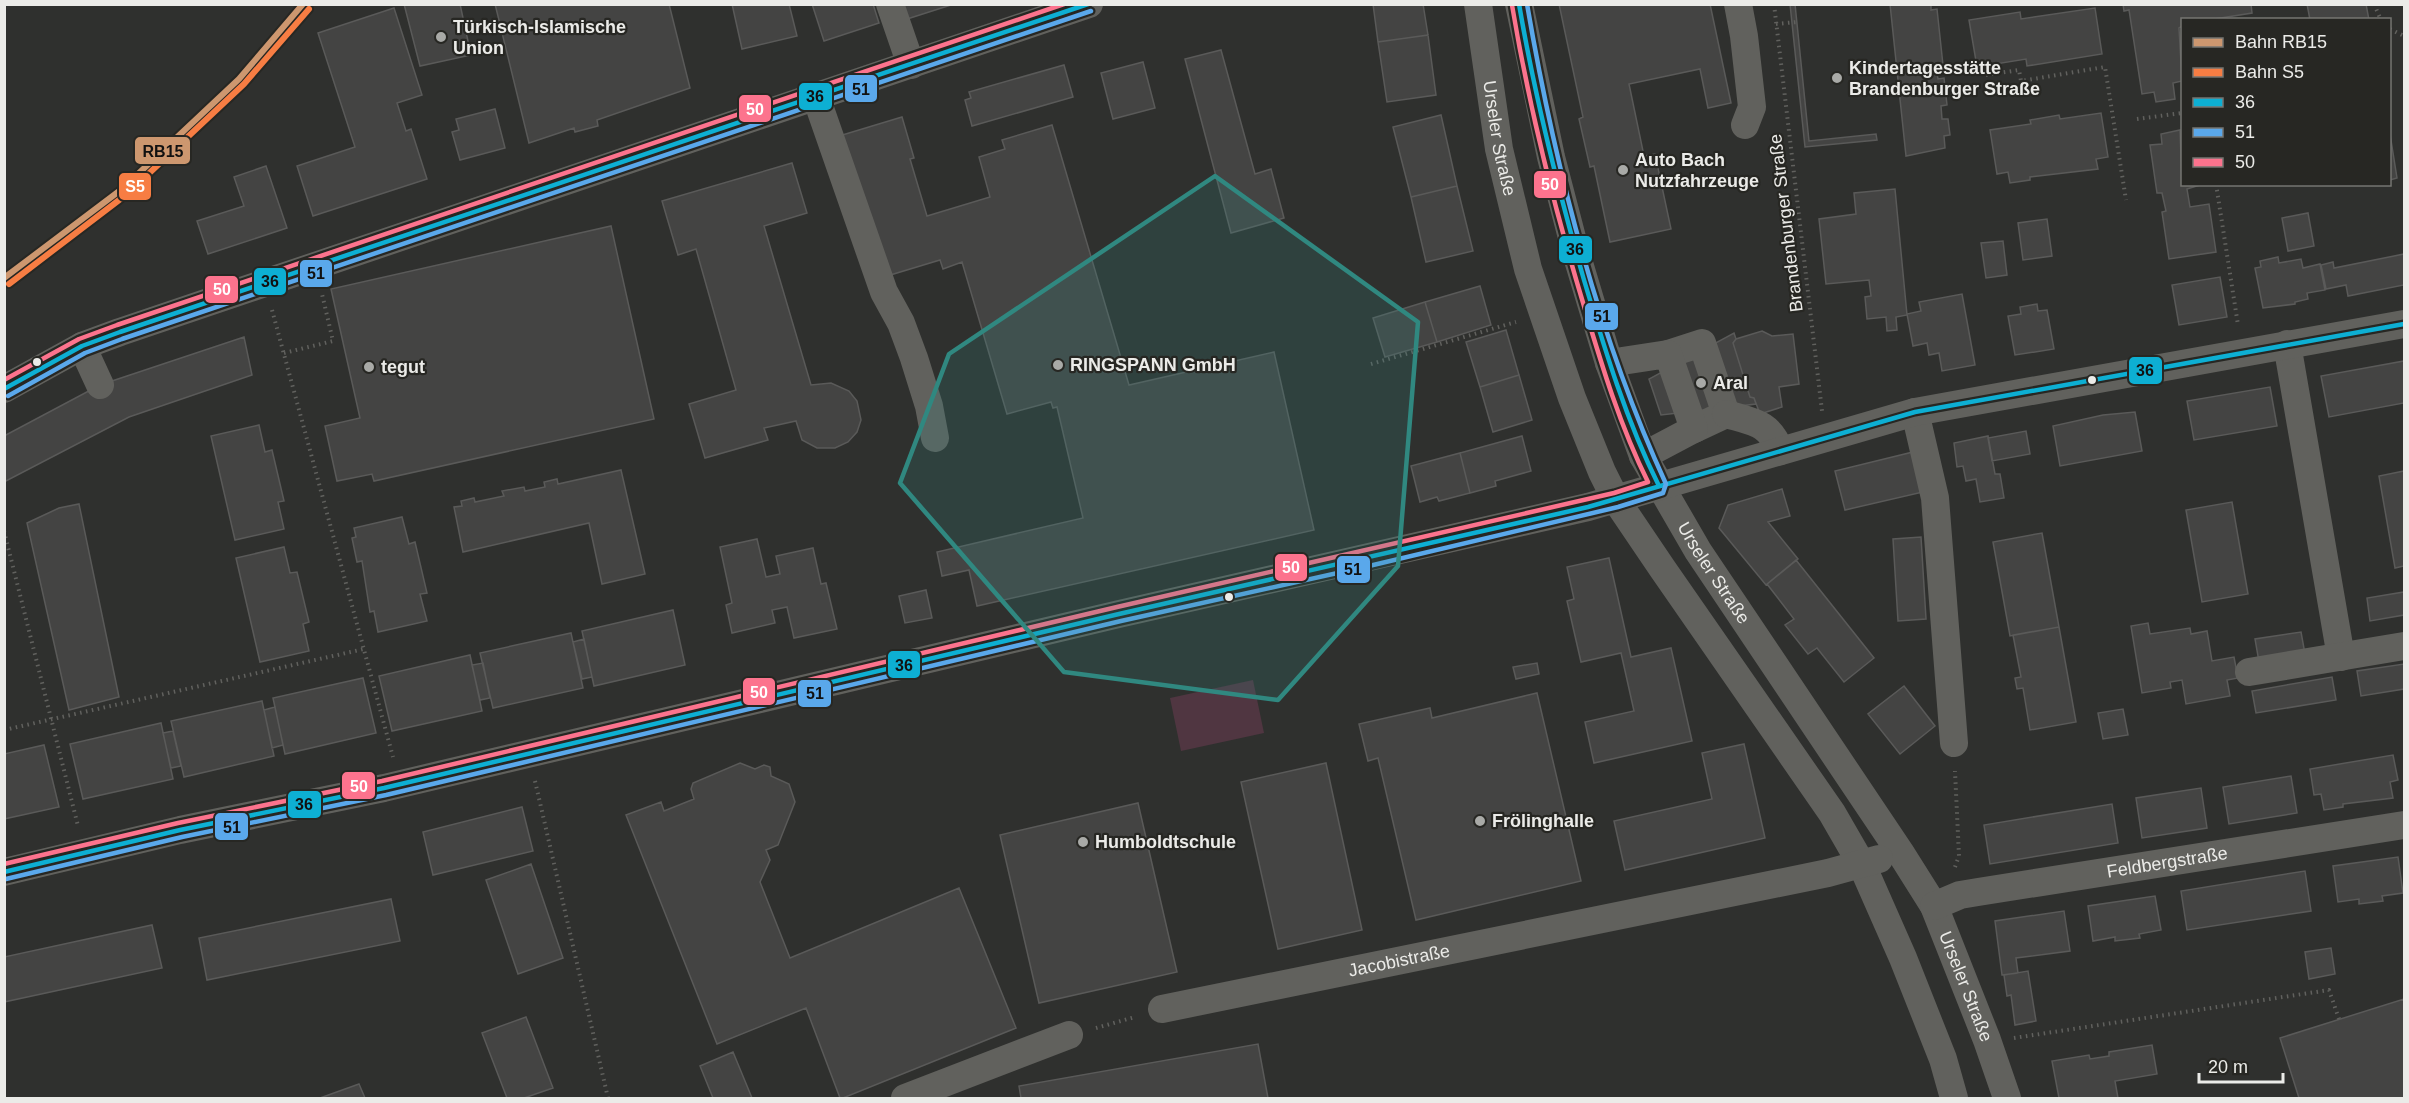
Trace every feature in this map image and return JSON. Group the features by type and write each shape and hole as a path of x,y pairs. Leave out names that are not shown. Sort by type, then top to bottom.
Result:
{"street":[{"path":"890,4 911,65"},
{"path":"4,389 82,346 1089,4"},
{"name":"Urseler Straße","path":"1478,4 1498,148 1528,269 1572,398 1602,472 1616,500 1832,813 1862,865 1903,958 1943,1059 1954,1098"},
{"name":"Urseler Straße","path":"1519,4 1551,157 1609,363 1643,456 1698,551 1934,906 2007,1098"},
{"path":"1738,4 1752,107 1745,125"},
{"path":"816,97 884,292 901,323 914,358 929,406 935,438"},
{"path":"4,872 84,852 401,784 1119,614 1367,559 1616,500 1916,412 2404,324"},
{"path":"1609,363 1668,354 1702,343 1726,414"},
{"path":"2288,344 2342,657"},
{"path":"82,346 100,385"},
{"path":"1668,354 1694,429"},
{"path":"1916,412 1935,498 1954,743"},
{"path":"1643,456 1726,414 1766,428 1774,436 1780,452"},
{"path":"2249,672 2404,646"},
{"name":"Feldbergstraße","path":"1934,906 1978,892 2404,825"},
{"name":"Jacobistraße","path":"1162,1009 1862,865 1900,852"},
{"path":"905,1098 1069,1035"}],"path":[{"name":"Brandenburger Straße","path":"1774,4 1825,438"},
{"path":"2374,4 2380,18"},
{"path":"1776,24 1797,22"},
{"path":"1986,75 2019,70 2021,81 2105,68 2126,200"},
{"path":"2137,119 2181,112"},
{"path":"2216,186 2242,353"},
{"path":"284,353 333,340 315,267"},
{"path":"265,284 401,784"},
{"path":"1371,364 1517,322"},
{"path":"4,531 84,852"},
{"path":"4,730 364,649"},
{"path":"1951,877 1959,856 1954,743"},
{"path":"529,754 608,1098"},
{"path":"2005,1040 2329,990 2338,1019"},
{"path":"1069,1035 1162,1009"}],"highlighted area":[{"path":"1215,176 1418,322 1398,566 1278,700 1064,672 900,483 949,354"}],"shaded area":[{"path":"1253,680 1264,733 1181,751 1170,698"}],"building":[{"name":"Türkisch-Islamische Union","path":"404,4 460,4 471,55 420,66"},
{"path":"495,4 669,4 690,88 597,120 598,126 575,132 574,128 529,143"},
{"path":"732,4 789,4 797,36 742,49"},
{"path":"812,4 873,4 879,23 824,41"},
{"path":"900,4 954,4 904,20"},
{"path":"1373,4 1423,4 1428,35 1378,42"},
{"path":"1559,4 1710,4 1731,103 1708,108 1700,69 1629,84 1644,156 1655,154 1671,229 1610,242 1594,166 1590,167 1579,119 1583,117"},
{"path":"1790,4 1795,4 1809,141 1876,134 1877,140 1805,147"},
{"path":"1890,4 1931,4 1931,10 1937,9 1943,65 1936,66 1938,79 1944,78 1947,105 1941,106 1942,119 1948,119 1950,135 1944,136 1945,148 1906,156"},
{"path":"2123,4 2251,4 2252,13 2221,18 2181,18 2179,28 2181,81 2173,83 2175,99 2156,102 2154,92 2142,94 2129,10 2124,11"},
{"path":"2307,4 2366,4 2369,18 2310,18"},
{"path":"394,8 422,95 397,103 406,131 411,129 427,179 313,216 297,166 355,147 318,33"},
{"path":"2095,8 2102,54 2027,66 2026,59 1977,67 1969,20 2020,12 2021,19"},
{"path":"1428,35 1436,95 1387,102 1378,42"},
{"path":"1221,50 1255,174 1271,169 1284,218 1231,233 1185,59"},
{"path":"1143,62 1155,108 1113,119 1101,73"},
{"path":"1064,65 1073,97 972,126 965,100 971,98 969,92"},
{"path":"495,109 505,148 460,160 452,132 459,130 456,119"},
{"path":"2101,113 2108,157 2096,159 2098,169 2030,177 2030,180 2010,183 2008,172 1997,174 1990,130 2031,124 2030,120 2059,115 2060,119"},
{"path":"1441,115 1457,186 1411,197 1393,127"},
{"name":"RINGSPANN GmbH","path":"902,117 914,158 910,159 927,216 990,197 979,157 1005,149 1002,140 1052,125 1129,385 1274,352 1314,530 977,606 969,570 942,576 937,552 1083,518 1057,407 1053,408 1051,402 1007,414 962,262 943,269 940,260 887,276 839,136"},
{"path":"2180,130 2181,186 2197,186 2187,189 2190,207 2209,204 2216,252 2169,259 2162,212 2166,211 2162,193 2157,193 2150,145 2162,144 2161,134"},
{"path":"2391,140 2397,178 2391,180"},
{"path":"792,163 807,213 764,226 811,385 831,383 849,391 857,401 861,420 857,432 848,442 835,448 817,448 802,440 796,421 764,428 768,440 705,458 689,404 736,390 696,249 678,255 662,201"},
{"path":"266,166 287,228 208,254 197,221 244,206 234,177"},
{"path":"1457,186 1473,251 1426,262 1411,197"},
{"path":"1895,189 1907,315 1896,317 1897,330 1887,331 1886,317 1867,319 1865,297 1871,296 1869,280 1826,284 1819,219 1856,214 1854,193"},
{"path":"2308,213 2314,246 2288,251 2282,218"},
{"path":"2047,219 2052,256 2023,260 2018,223"},
{"path":"611,226 654,419 374,481 372,474 337,481 325,426 360,418 331,289"},
{"path":"2003,241 2007,275 1986,278 1981,243"},
{"path":"2404,254 2404,285 2348,296 2346,285 2326,289 2321,265 2333,262 2334,268"},
{"path":"2278,257 2279,263 2301,259 2303,268 2320,264 2325,290 2307,293 2308,299 2295,302 2295,304 2263,308 2255,268 2261,267 2260,261"},
{"path":"2220,277 2227,317 2179,325 2172,285"},
{"path":"1480,286 1491,325 1437,342 1425,302"},
{"path":"1962,294 1975,365 1942,371 1939,353 1929,355 1927,343 1913,346 1907,314 1921,311 1919,302"},
{"path":"1425,302 1437,342 1385,357 1373,318"},
{"path":"2037,304 2038,311 2047,310 2054,349 2015,355 2008,316 2021,314 2020,307"},
{"path":"1506,330 1519,375 1480,387 1466,342"},
{"path":"1762,331 1772,336 1793,334 1799,384 1779,387 1782,407 1760,414 1754,398 1750,397 1733,343 1736,339"},
{"path":"1734,333 1736,339 1733,343 1750,397 1754,398 1756,404 1661,415 1649,379"},
{"path":"244,337 252,375 129,417 4,482 4,436 100,385"},
{"path":"2404,361 2404,403 2329,417 2321,376"},
{"path":"1519,375 1532,420 1493,432 1480,387"},
{"path":"2270,387 2277,426 2194,440 2187,401"},
{"path":"2135,412 2142,451 2060,466 2053,426 2103,415"},
{"path":"259,425 265,452 272,450 284,501 278,502 284,529 235,540 211,436"},
{"path":"2026,431 2030,454 1992,461 1988,438"},
{"path":"1522,436 1531,471 1495,481 1496,486 1470,493 1460,453"},
{"path":"1988,436 1995,474 2000,474 2004,498 1980,502 1976,479 1966,481 1963,466 1957,467 1954,443"},
{"path":"1913,452 1923,492 1845,510 1835,471"},
{"path":"1460,453 1470,493 1439,501 1437,497 1420,502 1411,466"},
{"path":"621,470 645,574 602,584 589,523 463,552 454,507 462,506 461,501 474,498 475,502 504,496 502,491 524,487 525,491 545,487 544,482 557,479 558,484"},
{"path":"2404,471 2404,566 2395,568 2379,476"},
{"path":"1782,489 1790,516 1768,522 1798,559 1766,585 1719,528 1728,505"},
{"path":"2232,502 2248,594 2202,602 2186,510"},
{"path":"79,504 119,697 69,710 27,523 59,508"},
{"path":"402,517 409,544 415,542 427,593 420,594 427,621 378,632 374,611 370,612 362,561 357,562 352,538 356,537 354,528"},
{"path":"2042,533 2059,627 2010,636 1993,542"},
{"path":"1921,537 1926,619 1898,621 1893,539"},
{"path":"757,539 766,577 780,574 776,556 813,548 821,584 826,583 837,629 794,638 787,607 772,610 775,623 732,633 726,605 732,603 720,547"},
{"path":"284,547 290,573 297,572 309,622 303,624 309,651 260,662 236,558"},
{"path":"1609,558 1631,657 1671,648 1692,741 1594,763 1585,722 1634,711 1621,653 1581,662 1567,601 1574,599 1567,567"},
{"path":"1796,560 1874,658 1844,682 1817,648 1808,654 1785,625 1794,619 1767,584"},
{"path":"926,590 932,618 905,623 899,596"},
{"path":"2404,592 2404,615 2370,621 2367,598"},
{"path":"673,610 685,665 594,686 582,631"},
{"path":"2148,623 2150,634 2190,628 2191,634 2207,631 2212,661 2234,657 2238,678 2227,680 2230,696 2186,704 2182,680 2170,682 2171,688 2142,693 2131,626"},
{"path":"2059,627 2076,722 2030,730 2023,688 2017,689 2015,678 2021,677 2013,635"},
{"path":"2301,632 2305,654 2259,662 2255,639"},
{"path":"571,633 583,688 493,708 480,653"},
{"path":"584,639 592,677 582,679 573,642"},
{"path":"470,655 482,711 392,731 379,676"},
{"path":"483,663 490,698 480,700 472,665"},
{"path":"1537,663 1539,674 1516,679 1513,667"},
{"path":"2404,664 2404,689 2361,696 2357,671"},
{"path":"2332,677 2336,700 2256,713 2252,691"},
{"path":"363,678 376,733 285,754 273,698"},
{"path":"1904,686 1935,726 1900,754 1868,714"},
{"name":"Frölinghalle","path":"1537,693 1581,881 1416,920 1378,758 1368,761 1359,724 1430,708 1432,718"},
{"path":"262,701 274,756 184,777 171,721"},
{"path":"275,707 283,745 272,748 264,710"},
{"path":"2123,709 2128,735 2103,739 2098,713"},
{"path":"161,723 173,779 83,799 70,744"},
{"path":"173,731 181,766 171,768 163,733"},
{"path":"1744,744 1765,838 1625,870 1614,821 1712,799 1702,753"},
{"path":"44,745 59,807 4,819 4,754"},
{"path":"2393,755 2398,780 2390,782 2393,798 2343,804 2343,807 2324,810 2321,794 2314,795 2310,769"},
{"path":"740,763 755,769 764,765 770,767 771,776 789,784 795,802 778,845 766,850 770,860 760,882 790,958 959,888 1016,1028 843,1098 840,1098 806,1008 717,1044 626,815 661,802 664,811 694,799 691,789 693,783"},
{"path":"1326,763 1362,930 1278,949 1241,782"},
{"path":"2291,776 2297,813 2229,824 2223,787"},
{"path":"2201,788 2207,828 2142,838 2136,798"},
{"path":"1138,803 1177,972 1039,1003 1000,835"},
{"path":"2112,804 2118,843 1990,864 1984,825"},
{"path":"522,807 533,851 433,875 423,832"},
{"path":"2398,857 2403,893 2382,896 2383,901 2359,904 2359,899 2338,902 2333,866"},
{"path":"531,864 563,958 518,974 486,880"},
{"path":"2305,871 2311,911 2187,930 2181,891"},
{"path":"2155,896 2161,930 2139,934 2140,938 2115,941 2115,937 2093,941 2088,906"},
{"path":"391,899 400,941 207,980 199,938"},
{"path":"2064,911 2070,951 2016,958 2018,973 2002,975 1995,921"},
{"path":"152,925 162,968 4,1002 4,957"},
{"path":"2331,948 2335,974 2309,979 2305,952"},
{"path":"2028,971 2036,1021 2015,1025 2011,995 2007,996 2004,975"},
{"path":"2404,999 2404,1098 2299,1098 2280,1038"},
{"path":"526,1017 553,1088 524,1098 507,1098 482,1033"},
{"path":"1258,1044 1268,1098 1021,1098 1019,1086"},
{"path":"2152,1045 2157,1074 2115,1081 2118,1098 2059,1098 2052,1061 2089,1055 2090,1059 2109,1056 2109,1052"},
{"path":"733,1052 752,1098 713,1098 700,1066"},
{"path":"359,1084 365,1098 320,1098"}],"rail line":[{"name":"RB15","path":"4,278 122,189 239,79 303,4"},
{"name":"S5","path":"9,284 127,194 244,84 309,9"}],"transit line":[{"name":"50","path":"4,380 79,339 117,325 1064,4"},
{"name":"36","path":"4,389 82,346 120,332 1088,4"},
{"name":"36","path":"1519,4 1548,143 1584,280 1626,410 1659,486"},
{"name":"51","path":"6,879 182,837 386,795 1121,621 1369,566 1618,507 1663,493 1666,484 1619,369 1581,249 1551,127 1527,4"},
{"name":"50","path":"4,864 178,823 382,781 1117,607 1614,493 1648,482 1612,395 1573,269 1534,119 1512,5"},
{"name":"51","path":"8,396 85,353 122,339 1091,11"},
{"name":"36","path":"4,872 180,830 384,788 1119,614 1588,507 1915,412 2404,324"}],"place":[{"name":"Türkisch-Islamische Union","path":"441,37"},
{"name":"Kindertagesstätte Brandenburger Straße","path":"1837,78"},
{"name":"Auto Bach Nutzfahrzeuge","path":"1623,170"},
{"name":"RINGSPANN GmbH","path":"1058,365"},
{"name":"tegut","path":"369,367"},
{"name":"Aral","path":"1701,383"},
{"name":"Frölinghalle","path":"1480,821"},
{"name":"Humboldtschule","path":"1083,842"}]}
